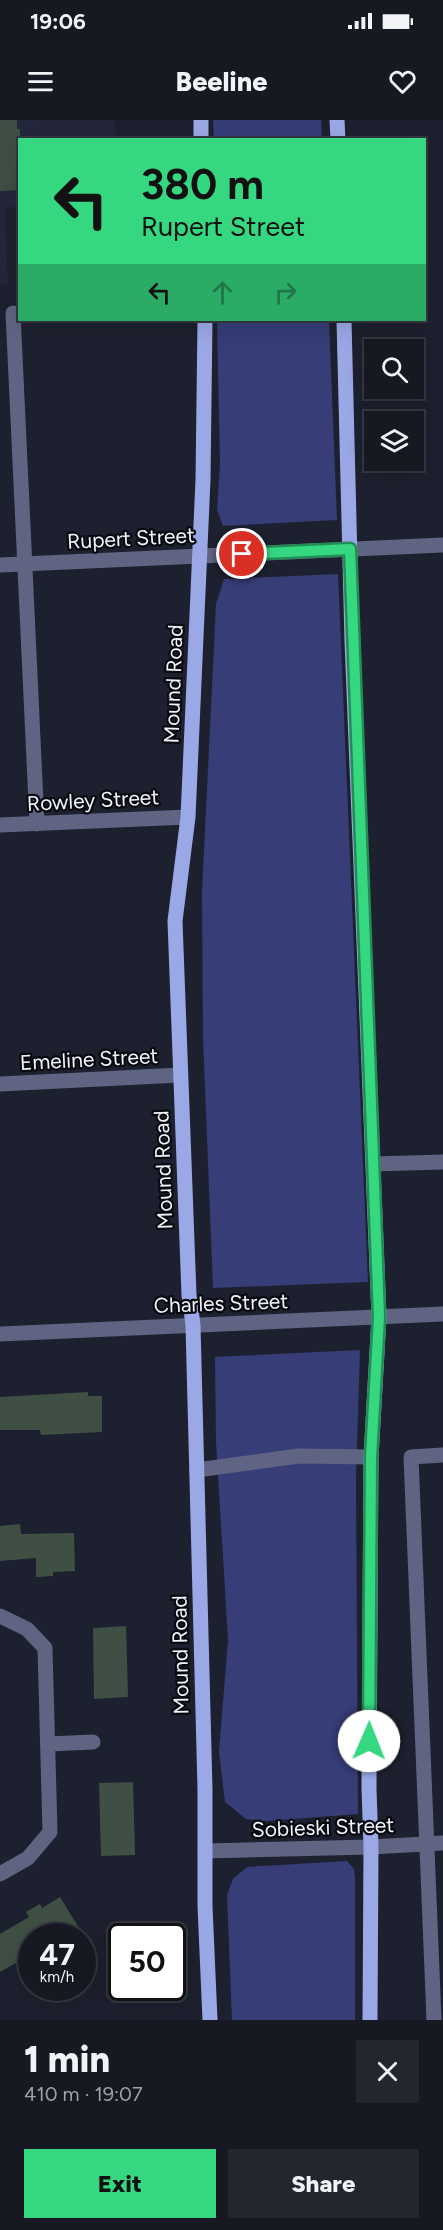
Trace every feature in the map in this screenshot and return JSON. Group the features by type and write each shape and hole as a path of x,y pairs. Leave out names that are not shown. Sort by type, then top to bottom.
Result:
{"main road":[{"path":"201,120 201,138"},
{"path":"337,120 338,138"},
{"name":"Mound Road","path":"205,321 203,480 188,817 175,921 189,1295 193,1325 210,2020"},
{"path":"344,321 350,549 379,1317 371,1457 369,2020"}],"street":[{"path":"11,313 37,824"},
{"name":"Rupert Street","path":"0,565 443,545"},
{"name":"Rowley Street","path":"0,825 188,817"},
{"name":"Emeline Street","path":"0,1084 180,1076"},
{"path":"373,1164 443,1162"},
{"name":"Charles Street","path":"0,1334 443,1314"},
{"path":"434,2020 411,1457 443,1455"},
{"path":"197,1470 299,1456 371,1457"},
{"path":"0,1616 27,1629 45,1647 50,1832 28,1858 0,1874"},
{"path":"48,1744 93,1742"},
{"name":"Sobieski Street","path":"205,1851 371,1848 443,1843"}],"shaded area":[{"path":"0,120 115,120 116,138 18,138 18,207 5,208 8,284 0,285"},
{"path":"213,120 321,120 322,138 214,138"},
{"path":"217,321 329,321 337,520 223,526 217,510 220,463"},
{"path":"338,574 368,1282 213,1288 203,1037 202,892 216,604 224,579"},
{"path":"360,1350 356,1480 358,1814 267,1821 246,1819 225,1802 219,1751 228,1640 216,1442 215,1357"},
{"path":"347,1861 354,1869 355,1877 355,2020 232,2020 227,1895 233,1879 247,1867"}],"building":[{"path":"0,120 17,120 17,129 20,129 18,190 0,191"},
{"path":"88,1392 88,1396 102,1396 102,1432 41,1435 40,1430 0,1430 0,1397"},
{"path":"20,1524 21,1534 74,1533 75,1571 53,1572 53,1576 36,1577 36,1558 0,1561 0,1526"},
{"path":"126,1626 128,1697 94,1699 93,1628"},
{"path":"133,1782 135,1855 101,1856 99,1783"},
{"path":"60,1897 76,1923 19,1923 29,1917 26,1912 40,1904 42,1908"},
{"path":"18,1923 18,1962 0,1972 0,1934"}],"route":[{"path":"242,554 350,549 379,1317 371,1457 369,1741"}]}
